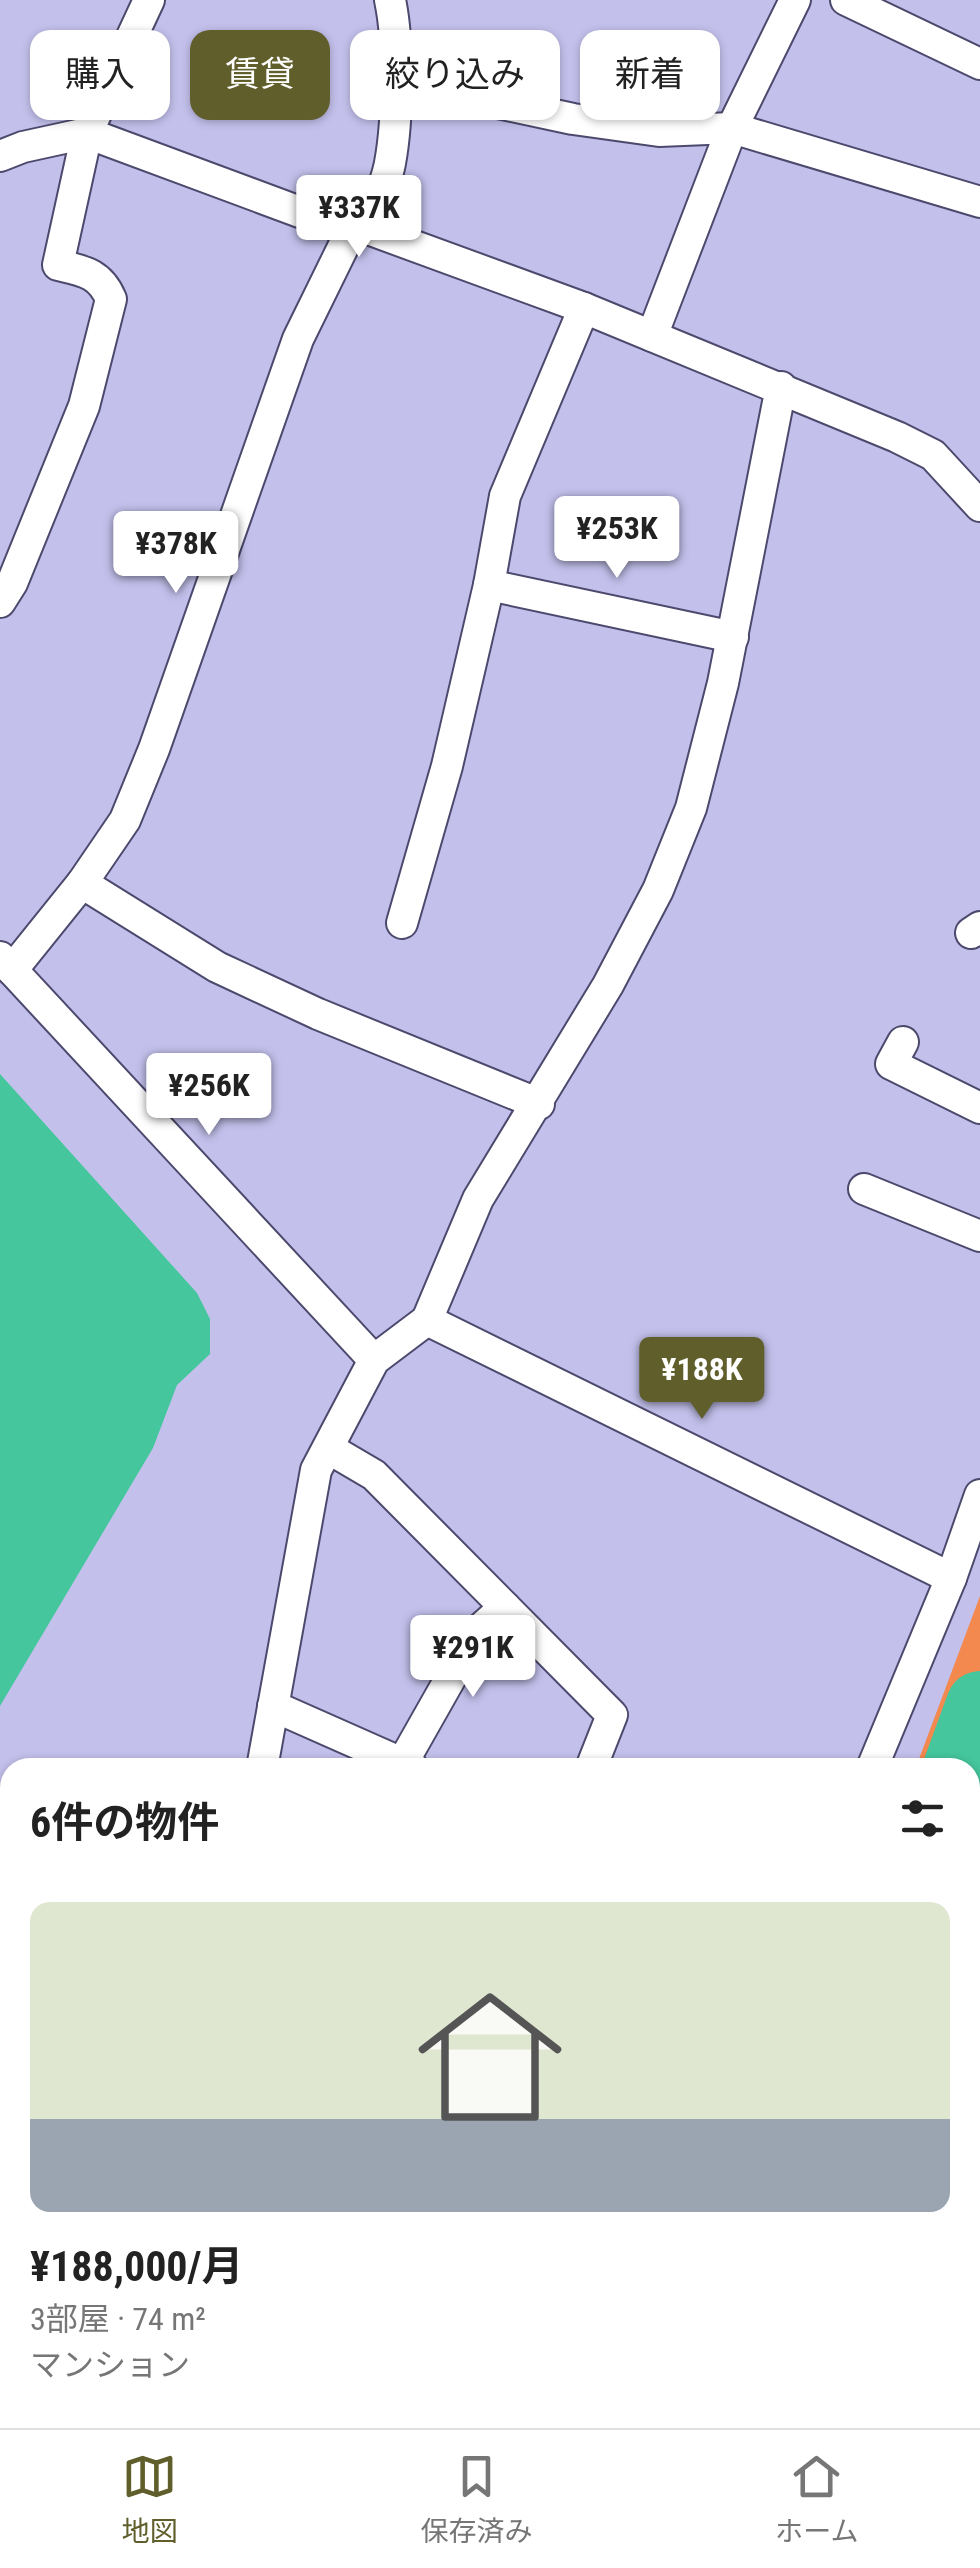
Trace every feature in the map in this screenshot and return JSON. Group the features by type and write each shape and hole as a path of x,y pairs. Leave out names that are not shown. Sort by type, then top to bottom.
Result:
{"street":[{"path":"4,587 84,406 111,300 105,285 92,273 58,265 87,133 149,0"},
{"path":"390,0 394,30"},
{"path":"652,336 732,128 795,0"},
{"path":"846,0 980,64"},
{"path":"560,115 659,131 732,128 980,202"},
{"path":"374,1360 6,964 82,883 126,820 298,339 360,230 390,163 393,120"},
{"path":"0,156 87,133 584,308 781,387 933,455 980,506"},
{"path":"402,923 447,766 505,496 584,308"},
{"path":"264,1758 316,1470 374,1360 427,1320 478,1199 608,985 658,890 691,808 733,637 781,387"},
{"path":"489,584 733,637"},
{"path":"82,883 217,967 318,1014 538,1104"},
{"path":"903,1042 891,1064 980,1108"},
{"path":"864,1189 980,1236"},
{"path":"427,1320 951,1578"},
{"path":"328,1448 374,1475 612,1716 595,1758"},
{"path":"876,1758 951,1578 980,1496"},
{"path":"412,1758 476,1633 505,1607"},
{"path":"273,1706 392,1758"}],"shaded area":[{"path":"0,1074 197,1293 210,1319 210,1354 177,1385 153,1448 0,1706"},
{"path":"980,1596 980,1758 919,1758"}],"waterway":[{"path":"961,1758 980,1705"}]}
